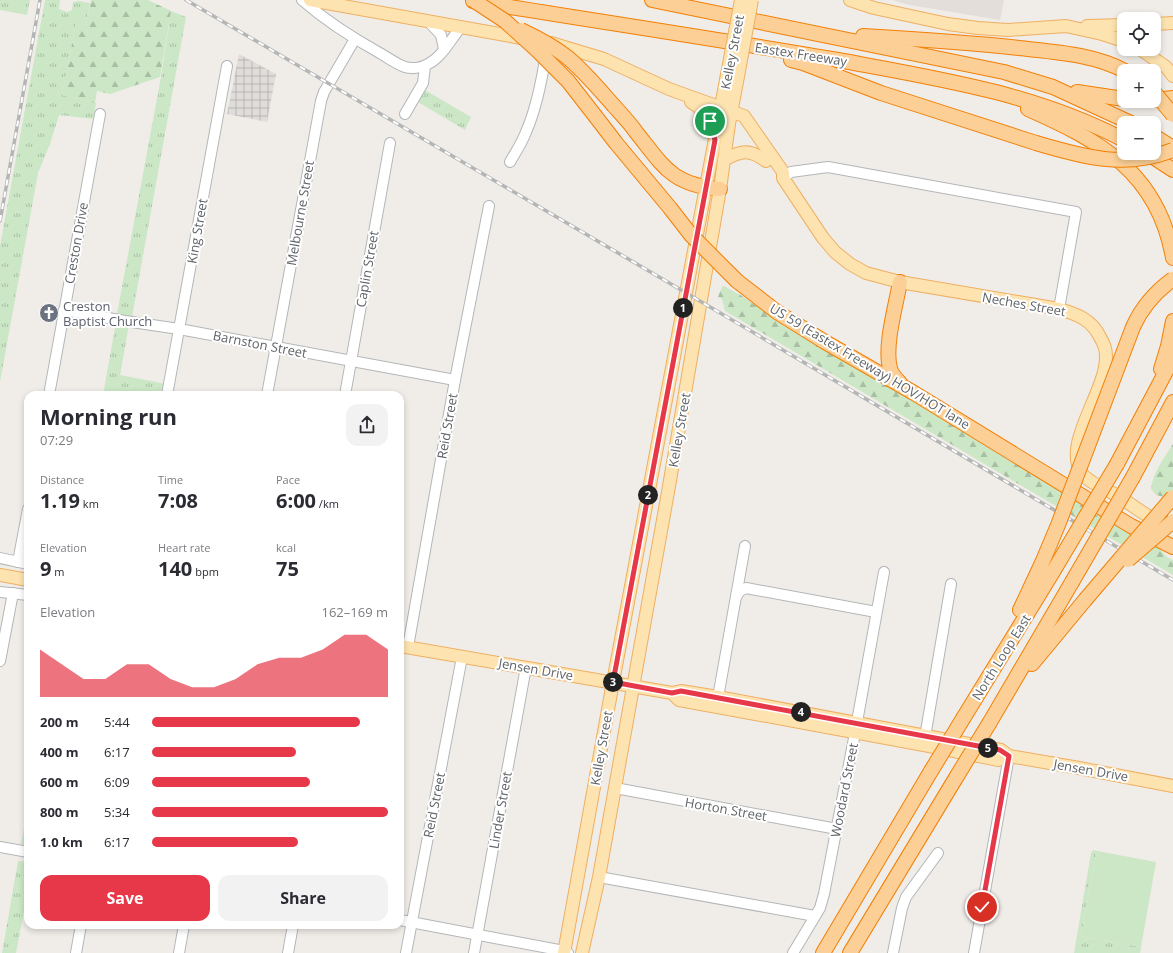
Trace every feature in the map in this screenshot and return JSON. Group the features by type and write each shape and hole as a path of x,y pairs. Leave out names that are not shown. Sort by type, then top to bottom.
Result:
{"highway":[{"name":"Eastex Freeway","path":"469,0 889,69 976,87 1065,113 1093,124 1117,136"},
{"name":"US 59 (Eastex Freeway) HOV/HOT lane","path":"473,0 504,21 537,50 568,81 691,235 737,281 783,316 825,342 903,386 1130,526 1173,547"},
{"name":"Eastex Freeway","path":"652,0 989,68 1021,76 1053,87 1117,117"},
{"path":"504,21 536,37 566,56 589,78 614,106 662,166 685,181 697,186 713,188"},
{"path":"812,33 944,40 1030,49 1084,57 1104,62 1117,68"},
{"path":"713,40 803,63 881,93 1036,143 1084,156 1111,160 1130,160 1150,157 1173,149"},
{"path":"976,87 1076,132 1117,158 1132,173 1151,197 1165,227 1173,258"},
{"path":"1053,87 1117,98"},
{"path":"1162,97 1173,115"},
{"path":"1161,141 1173,149"},
{"path":"1158,160 1173,170"},
{"path":"1048,567 1058,525 1132,327 1148,302 1158,291 1173,279"},
{"path":"900,282 889,340 888,359 892,373 903,386"},
{"path":"1137,426 1160,374 1173,321"},
{"path":"823,953 966,714 1010,630 1048,567 1117,464 1173,358"},
{"name":"North Loop East","path":"850,953 999,708 1133,477 1173,402"},
{"path":"999,708 1033,663 1173,497"},
{"path":"1085,600 1173,521"}],"main road":[{"path":"310,0 547,42 604,59 669,89 726,109"},
{"name":"Kelley Street","path":"732,81 741,0"},
{"name":"Kelley Street","path":"582,953 599,877 633,686 713,188 715,140 726,109 752,0"},
{"path":"850,0 874,8 948,24 978,28 1008,30 1066,26 1117,25"},
{"path":"1161,24 1173,23"},
{"path":"1066,26 1117,39"},
{"path":"1150,56 1166,67 1173,76"},
{"path":"669,89 706,112 712,126 715,140"},
{"name":"Kelley Street","path":"565,952 613,682 713,188 724,160 726,109"},
{"name":"Neches Street","path":"726,109 740,121 766,161 778,176 783,178 823,238 835,252 850,264 866,273 900,282 1059,310 1072,313 1088,321 1097,330 1105,348 1105,369 1084,424 1076,456 1082,474 1137,510 1159,522 1173,526"},
{"name":"Neches Street","path":"726,109 744,116 783,172 783,178"},
{"path":"724,160 734,154 746,152 754,153 766,161"},
{"path":"0,575 24,579"},
{"name":"Jensen Drive","path":"404,646 672,693 681,691 717,702 925,740 1000,750 1009,756 1173,786"}],"street":[{"path":"302,0 312,9 355,39 407,68 425,66 440,55 461,27"},
{"path":"428,21 441,35 444,49"},
{"name":"Melbourne Street","path":"268,391 321,101 324,92 355,39"},
{"path":"510,162 526,134 536,105 547,42"},
{"name":"King Street","path":"168,391 227,66"},
{"path":"405,114 423,83 425,66"},
{"name":"Creston Drive","path":"50,391 100,114"},
{"name":"Caplin Street","path":"345,391 390,143"},
{"path":"783,178 791,172 828,168 1076,212 1059,310"},
{"name":"Reid Street","path":"404,646 489,206"},
{"name":"Barnston Street","path":"64,310 179,329 456,380"},
{"path":"717,702 745,546"},
{"path":"0,558 23,563 24,552"},
{"name":"Woodard Street","path":"793,953 820,908 824,894 884,572"},
{"path":"925,740 951,584"},
{"path":"736,597 740,591 746,588 876,612"},
{"path":"0,592 24,595"},
{"path":"0,661 13,594"},
{"name":"Reid Street","path":"406,953 462,657"},
{"name":"Linder Street","path":"474,953 526,667"},
{"path":"974,953 1009,756"},
{"name":"Horton Street","path":"615,788 837,829"},
{"path":"0,847 24,851"},
{"path":"893,953 902,908 906,897 938,853"},
{"path":"599,877 815,916"},
{"path":"404,921 565,952"},
{"path":"76,953 80,929"},
{"path":"179,953 183,929"},
{"path":"288,953 292,929"}],"shaded area":[{"path":"892,0 1004,0 1000,20 909,5"},
{"path":"239,54 276,74 267,122 227,114"}],"green space":[{"path":"0,0 30,0 27,15 0,10"},
{"path":"45,0 60,0 59,9 67,12 72,10 73,2 79,1 90,3 86,25 76,23 62,95 96,103 93,119 59,115 50,144 38,173 0,382 0,246"},
{"path":"91,0 148,0 171,11 160,77 110,94 97,91 95,103 62,95 76,23 86,25"},
{"path":"171,11 186,17 132,317 117,314 161,77"},
{"path":"425,90 471,117 465,130 418,102"},
{"path":"724,286 742,296 783,325 1158,547 1167,557 1173,560 1173,575 725,311 722,299 718,297 722,287"},
{"path":"116,322 129,325 120,375 166,384 165,391 104,391"},
{"path":"1173,444 1173,499 1156,495 1151,489 1156,471"},
{"path":"24,829 24,845 21,844"},
{"path":"1093,850 1097,851 1081,936 1141,947 1140,953 1074,953 1091,853"},
{"path":"1097,851 1156,862 1141,947 1081,936"},
{"path":"18,861 24,862 24,910 16,953 2,953"}],"railway":[{"path":"0,221 40,0"},
{"path":"186,0 1173,580"}],"place":[{"name":"Creston Baptist Church","path":"49,313"}],"route":[{"path":"710,121 715,140 613,682 672,693 681,691 1000,750 1009,756 982,907"}]}
